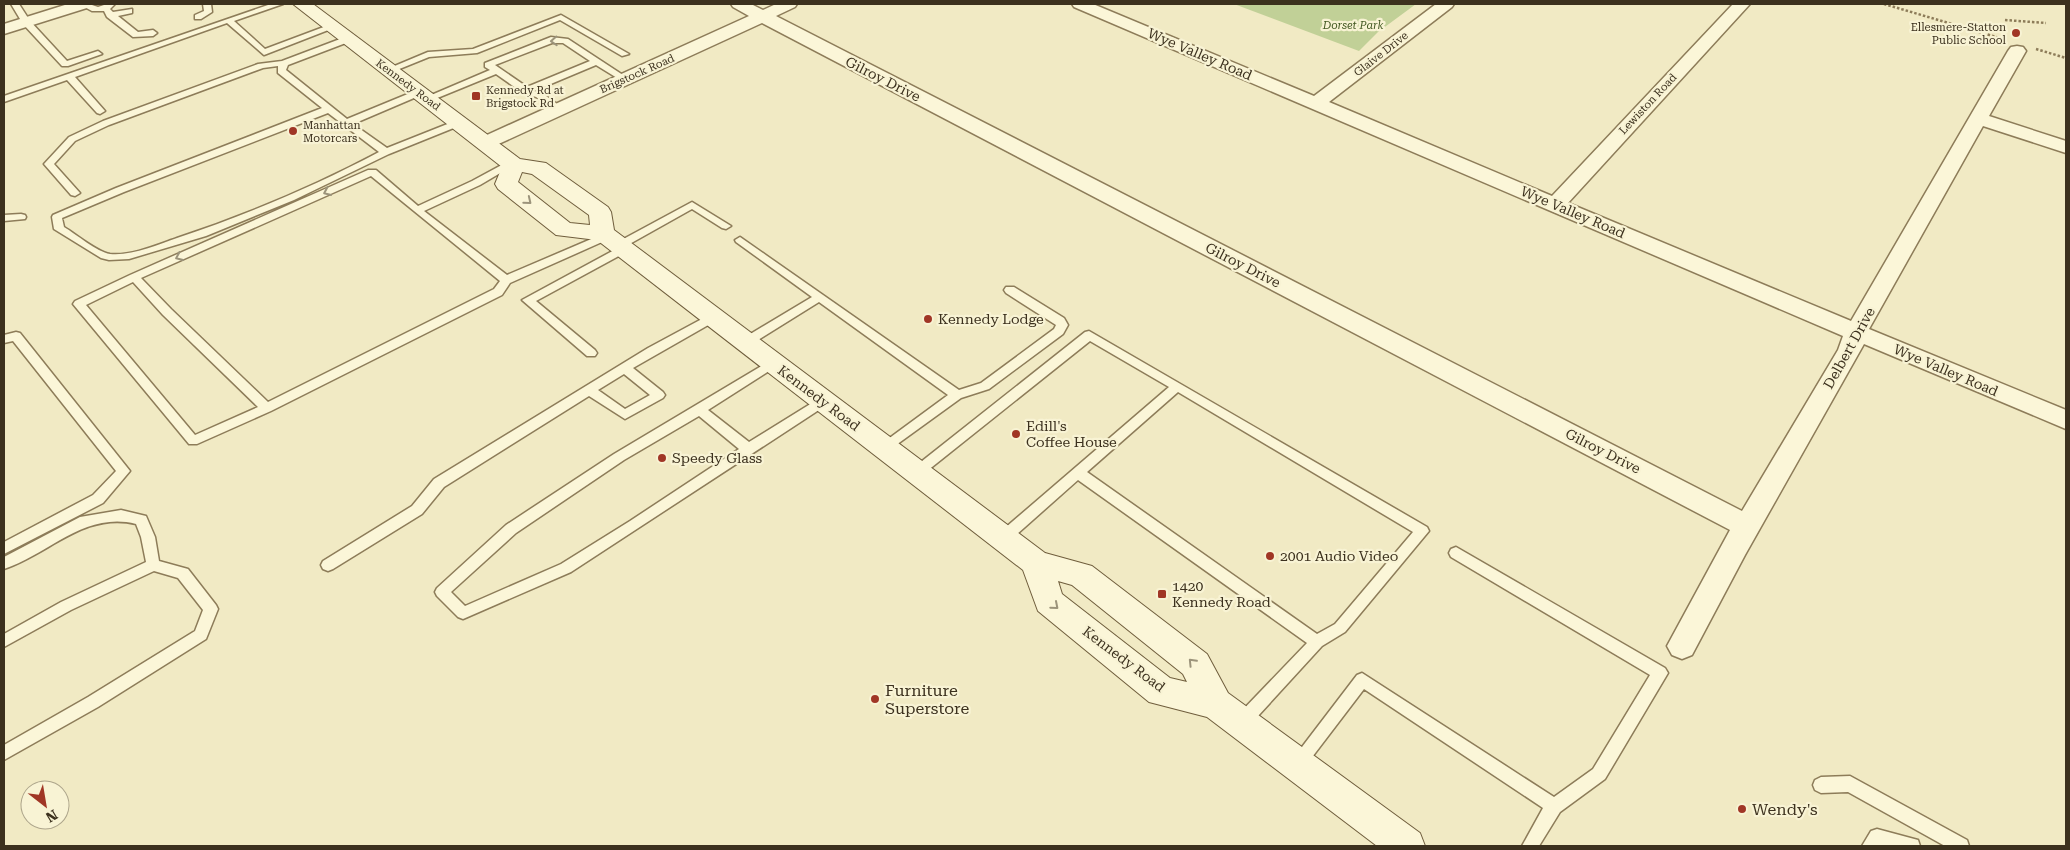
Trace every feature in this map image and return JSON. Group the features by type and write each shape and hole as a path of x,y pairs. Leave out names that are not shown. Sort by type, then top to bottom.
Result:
{"main road":[{"name":"Kennedy Road","path":"302,4 513,164 538,168 600,212 614,241 1003,538 1036,562 1082,575 1195,664 1229,713 1407,846"},
{"path":"513,164 506,184 564,230 614,241"},
{"name":"Kennedy Road","path":"1036,562 1050,602 1161,691 1229,713"}],"street":[{"name":"Gilroy Drive","path":"739,4 1748,527"},
{"name":"Brigstock Road","path":"485,143 789,4"},
{"name":"Wye Valley Road","path":"1080,4 2066,420"},
{"name":"Glaive Drive","path":"1316,103 1446,4"},
{"name":"Lewiston Road","path":"1555,205 1742,4"},
{"path":"4,29 79,5"},
{"name":"Delbert Drive","path":"1682,646 1850,350 1856,332 1977,118 2024,49"},
{"path":"1977,118 2066,147"}],"lane":[{"path":"15,4 26,22 66,64 98,54"},
{"path":"198,16 208,12 207,4"},
{"path":"4,99 228,20 280,4"},
{"path":"79,5 94,10 128,7"},
{"path":"111,10 123,26 136,35 141,36 153,33"},
{"path":"389,70 428,54 474,51 561,17 625,54"},
{"path":"228,20 264,52 332,28"},
{"path":"75,193 49,164 72,139 106,123 261,66 284,64 348,39"},
{"path":"558,109 539,95 526,90 488,65 551,40 565,41 625,79"},
{"path":"526,90 598,61"},
{"path":"284,64 282,70 346,123 386,152"},
{"path":"346,123 496,71"},
{"path":"70,76 100,110"},
{"path":"329,109 138,183 57,217 59,229 109,257 130,257 216,227 352,171 386,152 458,122"},
{"path":"417,210 513,164"},
{"path":"506,280 372,172 134,277 80,304 136,374 193,440 267,408 498,292 506,280 614,241 692,205 726,226"},
{"path":"4,218 21,217"},
{"path":"740,240 957,395"},
{"path":"591,353 528,300 614,241"},
{"path":"134,277 167,312 267,408"},
{"path":"885,448 957,395 984,386 1059,331 1062,325 1060,320 1010,290"},
{"path":"746,342 819,297"},
{"path":"328,565 417,510 439,483 624,368 713,317"},
{"path":"917,472 1090,335 1422,531 1340,628 1317,642 1229,713"},
{"path":"4,339 16,336 124,471 98,499 4,548"},
{"path":"773,363 699,410 619,456 511,529 442,592 463,613 566,568 635,526 748,449 824,401"},
{"path":"589,390 625,415 659,394 624,368"},
{"path":"1003,538 1177,386"},
{"path":"699,410 748,449"},
{"path":"1078,473 1317,642"},
{"path":"4,563 85,521 121,515 141,520 148,537 153,564"},
{"path":"1456,553 1660,673 1599,774 1554,806 1530,846"},
{"path":"4,641 66,606 153,564 183,573 211,609 201,635 93,702 4,753"},
{"path":"1297,764 1362,680 1554,806"},
{"path":"1821,785 1850,784 1961,846"},
{"path":"1870,846 1877,837 1912,846"}],"path":[{"path":"1884,4 2003,39"},
{"path":"2005,20 2046,23"},
{"path":"2024,49 2066,58"}],"green space":[{"name":"Dorset Park","path":"1234,4 1416,4 1378,32 1359,51"}],"place":[{"name":"Ellesmere-Statton Public School","path":"2016,33"},
{"name":"Kennedy Rd at Brigstock Rd","path":"476,96"},
{"name":"Manhattan Motorcars","path":"293,131"},
{"name":"Kennedy Lodge","path":"928,319"},
{"name":"Edill's Coffee House","path":"1016,434"},
{"name":"Speedy Glass","path":"662,458"},
{"name":"2001 Audio Video","path":"1270,556"},
{"name":"1420 Kennedy Road","path":"1162,594"},
{"name":"Furniture Superstore","path":"875,699"},
{"name":"Wendy's","path":"1742,809"}]}
